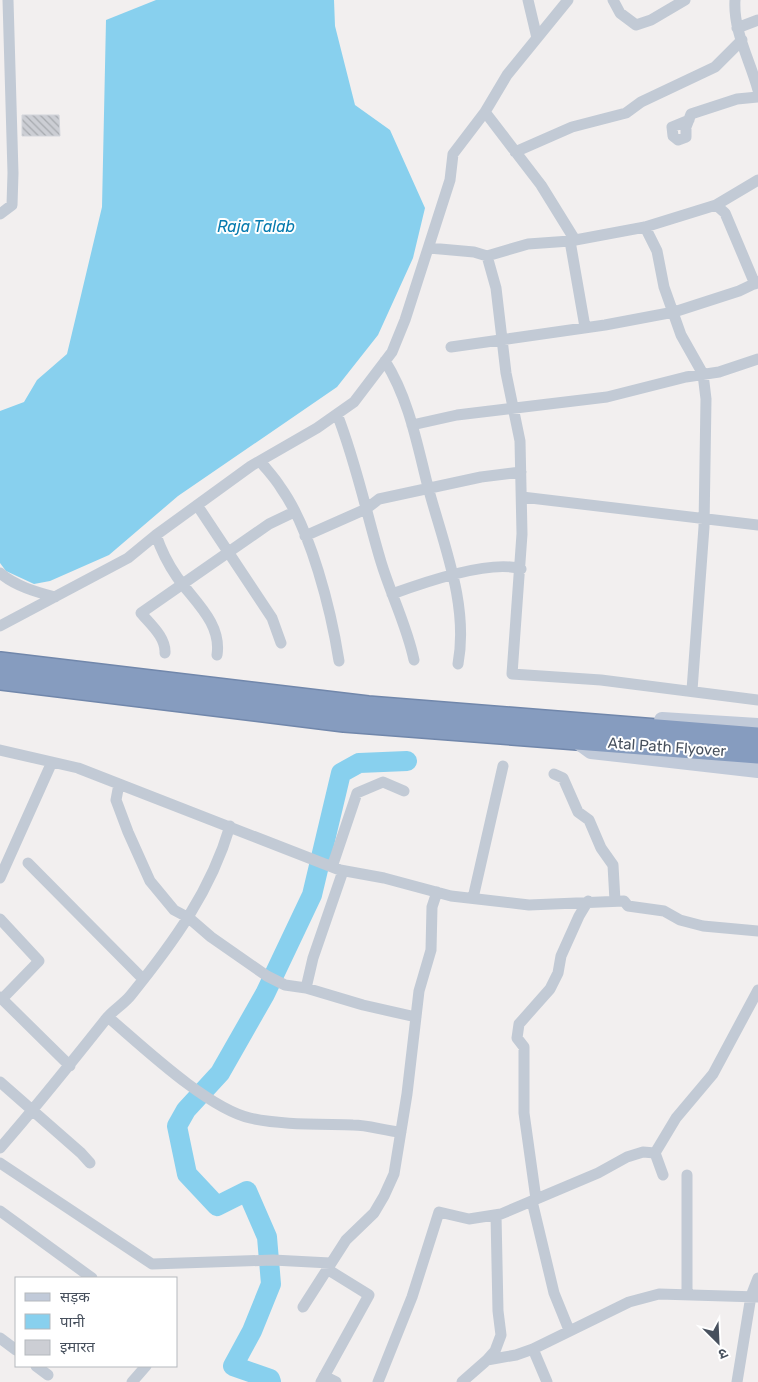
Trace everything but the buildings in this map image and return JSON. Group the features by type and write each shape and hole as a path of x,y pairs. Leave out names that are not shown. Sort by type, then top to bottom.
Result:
{"highway":[{"path":"0,663 73,679"},
{"path":"0,679 73,679"},
{"name":"Atal Path Flyover","path":"73,679 343,713 602,735 758,754"},
{"name":"Atal Path Flyover","path":"602,735 758,738"}],"street":[{"path":"0,214 12,205 13,173 8,0"},
{"path":"528,0 537,38"},
{"path":"0,626 128,558 156,535 260,461 354,402 392,352 405,320 450,180 453,154 484,112 507,76 568,0"},
{"path":"613,0 620,13 636,25 651,20 685,0"},
{"path":"735,0 737,28 758,90"},
{"path":"737,28 758,20"},
{"path":"514,152 572,127 626,113 641,102 715,67 742,40"},
{"path":"689,120 691,114 713,105 737,99 758,97"},
{"path":"484,112 541,185 573,240 585,327"},
{"path":"429,248 474,252 488,256 528,244 573,240 645,227 716,205 758,180"},
{"path":"451,347 674,312 739,291 757,283 725,213 716,205"},
{"path":"645,227 656,251 664,287 691,354 703,374 706,399 701,597 692,690"},
{"path":"488,256 496,288 502,339 520,441 522,497 521,569 512,674 541,675 692,690 758,700"},
{"path":"412,425 457,415 607,397 758,359"},
{"path":"386,361 405,400 452,575 458,607 460,653 458,664"},
{"path":"336,414 348,441 366,509 392,594 409,638 414,660"},
{"path":"260,461 282,489 305,536 319,577 335,635 339,661"},
{"path":"305,536 366,509 379,500 481,477 521,472"},
{"path":"522,497 704,520 758,524"},
{"path":"197,505 272,618 281,643"},
{"path":"165,653 166,646 162,638 141,613 269,524 294,512"},
{"path":"156,535 161,552 182,584 203,609 215,630 218,645 217,655"},
{"path":"392,594 452,575 510,565 521,569"},
{"path":"0,573 6,578 34,591 55,597"},
{"path":"0,658 73,679"},
{"path":"0,683 73,679"},
{"path":"758,726 594,717 576,733 591,751 758,770"},
{"path":"0,750 78,768 337,869 384,878 452,896 530,904 624,901 628,906 634,908 664,911 680,920 703,926 758,931"},
{"path":"0,878 52,762"},
{"path":"473,898 503,766"},
{"path":"554,774 563,778 578,812 589,820 601,848 613,865 615,901"},
{"path":"306,988 357,793 383,782 404,791"},
{"path":"119,784 116,800 150,882 174,910 189,918 211,937 267,976 284,985 306,988 363,1005 416,1017"},
{"path":"0,1148 70,1066 108,1017 130,997 189,918 208,883 230,826"},
{"path":"28,863 143,979"},
{"path":"304,1307 346,1240 374,1213 394,1174 419,991 430,950 432,907 437,892"},
{"path":"570,1330 554,1293 534,1200 524,1113 524,1047 517,1038 517,1030 519,1024 550,989 558,973 561,956 588,901"},
{"path":"0,919 39,961 1,998 70,1066"},
{"path":"654,1153 676,1118 713,1074 758,990"},
{"path":"108,1017 212,1101 250,1119 338,1126 354,1125 401,1132"},
{"path":"0,1082 81,1153 90,1164"},
{"path":"378,1382 412,1297 438,1212 469,1219 496,1215 598,1173 627,1158 643,1152 654,1153"},
{"path":"654,1153 663,1175"},
{"path":"0,1163 152,1264 273,1260 328,1266 368,1294 323,1379 336,1382"},
{"path":"687,1175 687,1295"},
{"path":"0,1211 91,1277"},
{"path":"462,1382 495,1351 501,1335 498,1311 496,1215"},
{"path":"737,1382 758,1278"},
{"path":"487,1360 508,1357 533,1349 629,1302 659,1294 755,1297"},
{"path":"0,1338 15,1349"},
{"path":"533,1349 547,1382"},
{"path":"37,1367 48,1375"},
{"path":"132,1382 145,1367"}],"water":[{"name":"Raja Talab","path":"156,0 334,0 335,26 355,105 390,130 425,208 413,258 378,335 337,387 178,496 109,555 50,581 34,584 6,571 0,563 0,411 24,402 37,380 67,354 102,207 106,20"}],"waterway":[{"path":"271,1382 270,1379 233,1366 252,1331 271,1284 267,1237 247,1191 217,1206 187,1174 177,1126 186,1110 220,1073 265,994 312,895 341,773 359,763 407,761"}]}
